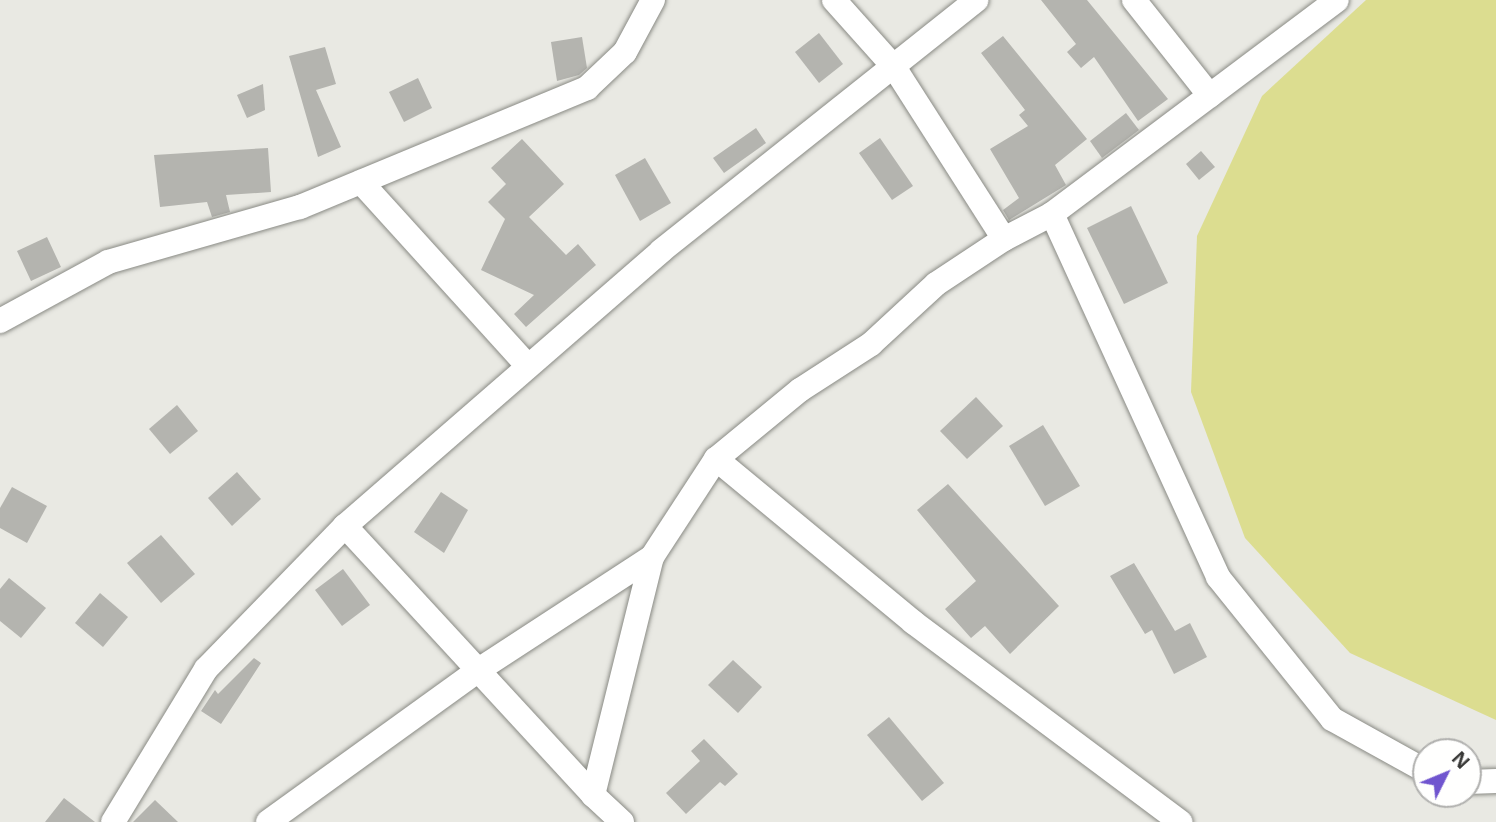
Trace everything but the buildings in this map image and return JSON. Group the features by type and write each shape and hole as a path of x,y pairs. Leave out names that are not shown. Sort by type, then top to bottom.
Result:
{"street":[{"path":"0,321 108,262 300,207 587,88 625,52 653,0"},
{"path":"834,0 894,66 1004,239"},
{"path":"113,822 206,669 345,526 661,251 976,0"},
{"path":"1134,0 1210,96"},
{"path":"593,795 652,557 716,459 800,390 872,344 936,284 1004,239 1052,214 1336,0"},
{"path":"361,182 528,366"},
{"path":"1052,214 1218,577 1332,719 1412,763"},
{"path":"716,459 913,622 1180,822"},
{"path":"345,526 593,795 622,822"},
{"path":"268,822 477,671 652,557"}],"green space":[{"path":"1366,0 1496,0 1496,720 1350,653 1245,538 1191,392 1197,236 1262,96"}]}
